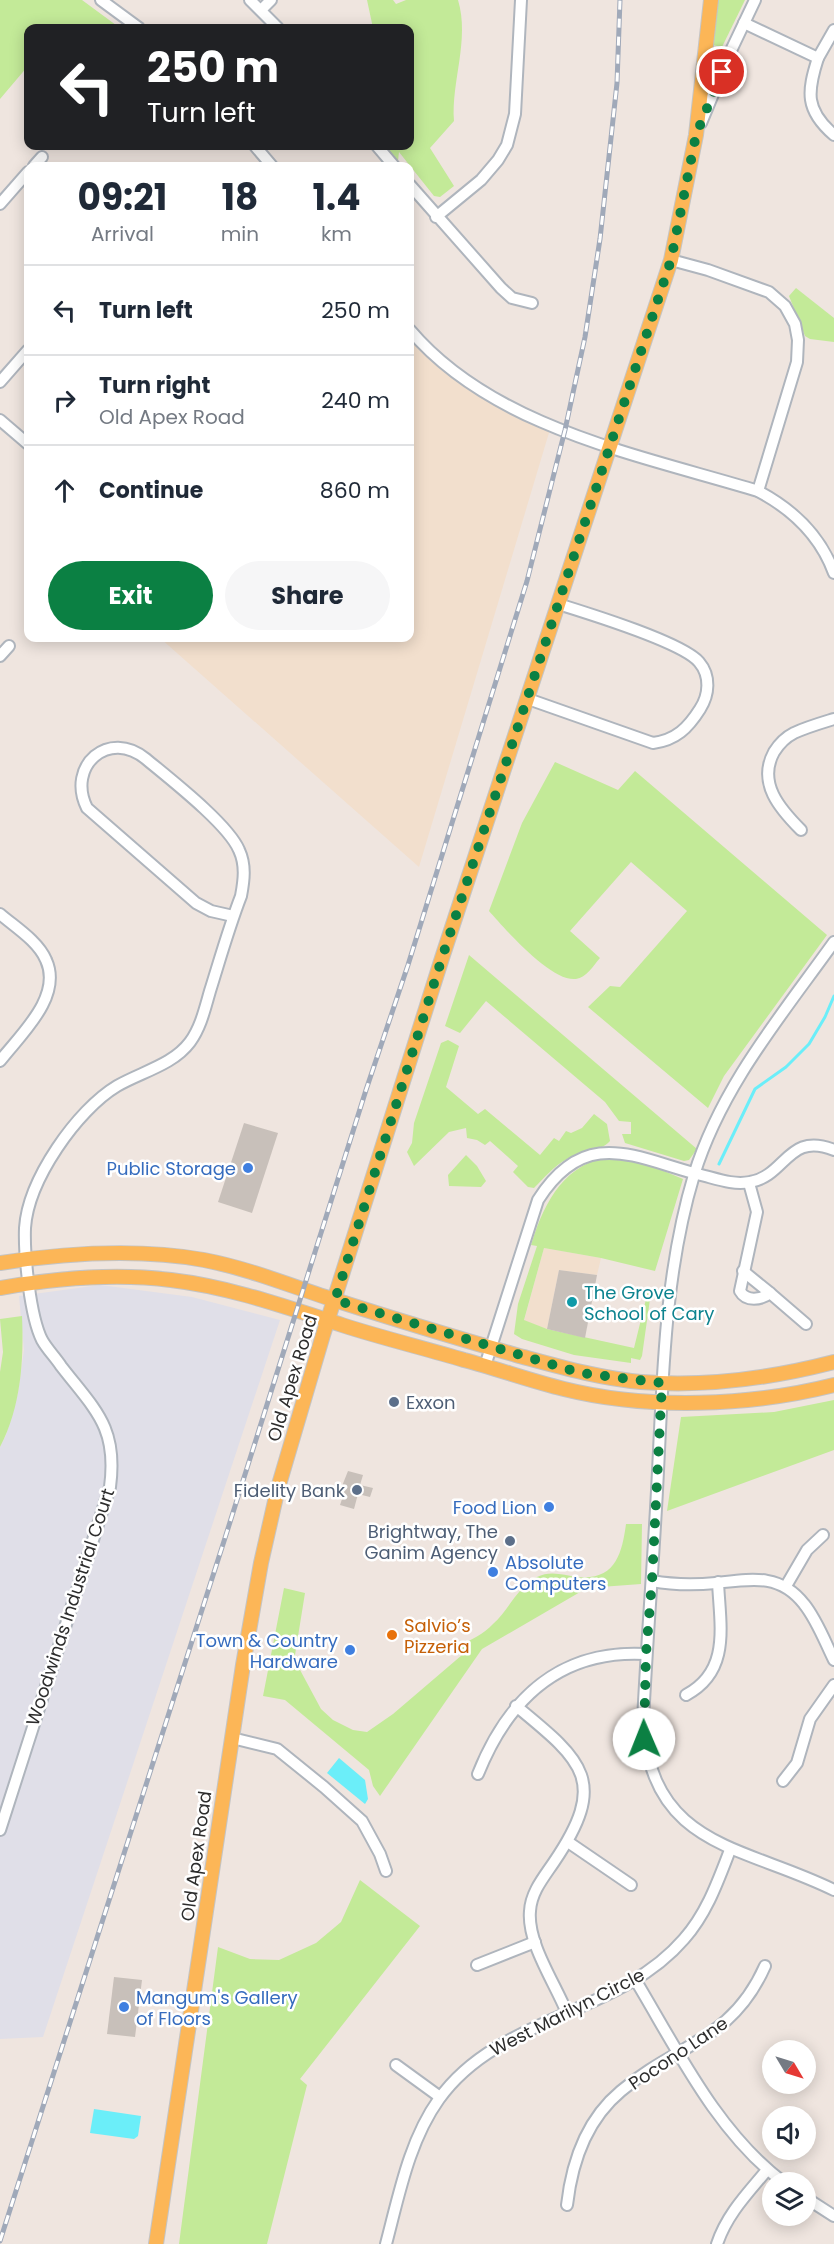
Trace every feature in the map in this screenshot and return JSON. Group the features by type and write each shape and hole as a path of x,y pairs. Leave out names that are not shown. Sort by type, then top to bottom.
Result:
{"main road":[{"name":"Old Apex Road","path":"156,2244 232,1738 259,1575 278,1488 328,1320 445,948 528,699 608,446 671,260 696,135 711,0"},
{"path":"0,1263 28,1258 104,1253 202,1260 253,1272 335,1300 581,1373 662,1383 745,1379 834,1362"},
{"path":"0,1288 87,1277 171,1280 250,1296 566,1390 662,1402 742,1400 834,1385"}],"street":[{"path":"102,0 134,24"},
{"path":"250,0 274,24"},
{"path":"261,10 272,0"},
{"path":"436,216 485,176 507,145 515,114 521,0"},
{"path":"696,135 755,0"},
{"path":"744,23 818,58"},
{"path":"834,30 818,58 811,80 811,103 819,120 834,135"},
{"path":"704,71 718,68 728,59"},
{"path":"258,150 269,162"},
{"path":"380,150 390,162"},
{"path":"38,162 42,157"},
{"path":"0,204 24,177"},
{"path":"414,190 501,288 512,298 531,303"},
{"path":"671,260 708,270 769,292 785,306 795,324 798,340 797,362 758,490"},
{"path":"414,334 440,360 467,381 502,403 551,426 608,446 758,490 784,505 799,519 819,544 834,573"},
{"path":"0,382 24,355"},
{"path":"0,420 24,441"},
{"path":"528,699 653,743 665,742 682,732 705,699 708,683 703,668 688,653 558,603"},
{"path":"0,656 9,646"},
{"path":"801,830 786,814 772,791 768,776 771,758 782,741 792,733 834,719"},
{"name":"Woodwinds Industrial Court","path":"0,1830 110,1487 113,1457 108,1434 96,1412 43,1341 36,1321 30,1283 27,1218 40,1177 70,1131 94,1103 117,1086 176,1056 191,1040 200,1022 241,896 244,869 240,851 226,831 140,753 116,747 95,756 89,762 81,782 81,791 87,808 196,903 212,911 233,916"},
{"path":"0,914 41,952 46,960 50,979 45,1001 0,1061"},
{"path":"834,942 742,1071 722,1108 694,1174 670,1286 646,1654 644,1730 647,1757 653,1776 667,1800 694,1829 730,1850 834,1890"},
{"path":"485,1366 538,1200 551,1182 576,1161 598,1153 617,1151 640,1155 694,1174 733,1183 749,1183 765,1175 800,1148 816,1145 834,1150"},
{"path":"749,1183 757,1212 740,1291 742,1296 750,1299 765,1298 770,1293"},
{"path":"743,1271 806,1324"},
{"path":"786,1586 807,1550 823,1535"},
{"path":"652,1581 689,1585 760,1578 786,1586 812,1615 834,1660"},
{"path":"686,1695 700,1687 711,1676 717,1659 721,1629 718,1582"},
{"path":"477,1774 494,1737 516,1706 554,1674 582,1662 607,1655 646,1654"},
{"path":"783,1781 796,1763 810,1719 834,1685"},
{"path":"516,1706 561,1743 574,1760 582,1780 584,1803 579,1822 541,1881 532,1900 530,1918 535,1942 567,2013"},
{"path":"232,1738 269,1746 285,1754 340,1801 362,1821 386,1871"},
{"path":"568,1842 631,1885"},
{"name":"West Marilyn Circle","path":"386,2244 416,2139 440,2097 465,2069 487,2052 636,1981 666,1957 698,1922 708,1904 730,1850"},
{"path":"477,1965 535,1942"},
{"name":"Pocono Lane","path":"567,2205 577,2153 594,2121 620,2092 637,2078 733,2016 752,1993 765,1966"},
{"path":"636,1981 722,2120 770,2172"},
{"path":"396,2065 440,2097"},
{"path":"717,2244 735,2208 767,2170"},
{"path":"816,2204 834,2216"}],"shaded area":[{"path":"414,334 467,381 551,426 419,867 165,642 414,642"},
{"path":"544,1248 601,1258 597,1275 559,1270 547,1329 524,1321"},
{"path":"100,1285 192,1297 280,1320 43,2037 0,2039 0,1447 6,1435 18,1393 24,1350 19,1296"}],"green space":[{"path":"0,0 82,0 115,24 24,24 24,71 0,99"},
{"path":"367,0 393,0 396,4 406,0 458,0 462,30 454,121 430,148 454,186 440,197 434,196 414,171 414,162 407,162 399,152 398,161 388,150 414,150 414,24 372,24"},
{"path":"716,0 745,0 722,47 712,45"},
{"path":"796,288 834,318 834,342 810,339 805,336 789,296"},
{"path":"555,762 618,790 635,771 827,935 724,1076 708,1108 588,1007 610,986 620,987 687,911 631,862 570,931 600,958 586,974 576,979 566,978 542,964 489,911 522,823"},
{"path":"469,955 697,1149 689,1160 684,1161 625,1143 622,1134 631,1134 631,1122 619,1121 605,1102 486,1001 460,1033 445,1026"},
{"path":"448,1040 459,1046 446,1087 478,1114 485,1109 540,1155 554,1138 559,1141 566,1131 571,1133 582,1128 594,1114 607,1124 610,1141 606,1145 562,1162 534,1188 528,1187 513,1172 518,1166 490,1141 485,1145 467,1138 466,1128 449,1132 414,1166 407,1152 412,1143 414,1123 441,1043"},
{"path":"466,1155 477,1166 486,1181 481,1187 449,1186 448,1175"},
{"path":"613,1156 640,1161 683,1179 655,1271 544,1248 524,1320 547,1329 634,1348 648,1291 651,1292 642,1356 640,1360 631,1358 631,1363 574,1355 522,1339 514,1334 518,1304 537,1246 531,1245 537,1226 551,1198 570,1175 582,1166"},
{"path":"22,1316 20,1383 13,1416 0,1447 0,1372 3,1352 0,1319"},
{"path":"834,1400 834,1450 667,1511 681,1417 774,1412"},
{"path":"626,1524 642,1524 641,1584 587,1588 482,1649 380,1796 373,1786 369,1770 285,1700 263,1696 284,1588 305,1593 295,1655 299,1668 321,1709 333,1720 353,1730 367,1732 393,1714 462,1655 458,1646 489,1628 530,1581 547,1574 590,1577 608,1570 619,1555"},
{"path":"360,1880 420,1926 300,2079 307,2085 267,2244 179,2244 218,1947 250,1959 279,1960 316,1943 341,1922"}],"water":[{"path":"339,1758 365,1780 368,1799 365,1804 327,1773"},
{"path":"94,2109 141,2116 138,2136 134,2139 90,2133"}],"building":[{"name":"Public Storage","path":"244,1123 278,1133 252,1213 218,1202"},
{"name":"The Grove School of Cary","path":"559,1270 597,1275 585,1338 547,1329"},
{"name":"Fidelity Bank","path":"348,1471 363,1475 360,1485 373,1488 370,1497 358,1494 354,1509 340,1505 344,1493 340,1491"},
{"name":"Mangum's Gallery of Floors","path":"114,1977 142,1980 135,2037 107,2034"}],"waterway":[{"path":"719,1164 755,1089 786,1067 809,1044 834,996"}],"railway":[{"path":"0,2241 366,1090 408,965 527,581 565,430 585,337 600,239 617,83 620,0"}],"place":[{"name":"Public Storage","path":"248,1168"},
{"name":"The Grove School of Cary","path":"572,1302"},
{"name":"Exxon","path":"394,1402"},
{"name":"Fidelity Bank","path":"357,1490"},
{"name":"Food Lion","path":"549,1507"},
{"name":"Brightway, The Ganim Agency","path":"510,1541"},
{"name":"Absolute Computers","path":"493,1572"},
{"name":"Salvio’s Pizzeria","path":"392,1635"},
{"name":"Town & Country Hardware","path":"350,1650"},
{"name":"Mangum's Gallery of Floors","path":"124,2007"}],"route":[{"path":"644,1739 646,1654 662,1383 639,1382 581,1373 335,1300 442,958 528,699 608,446 671,260 696,135 722,72"}]}
